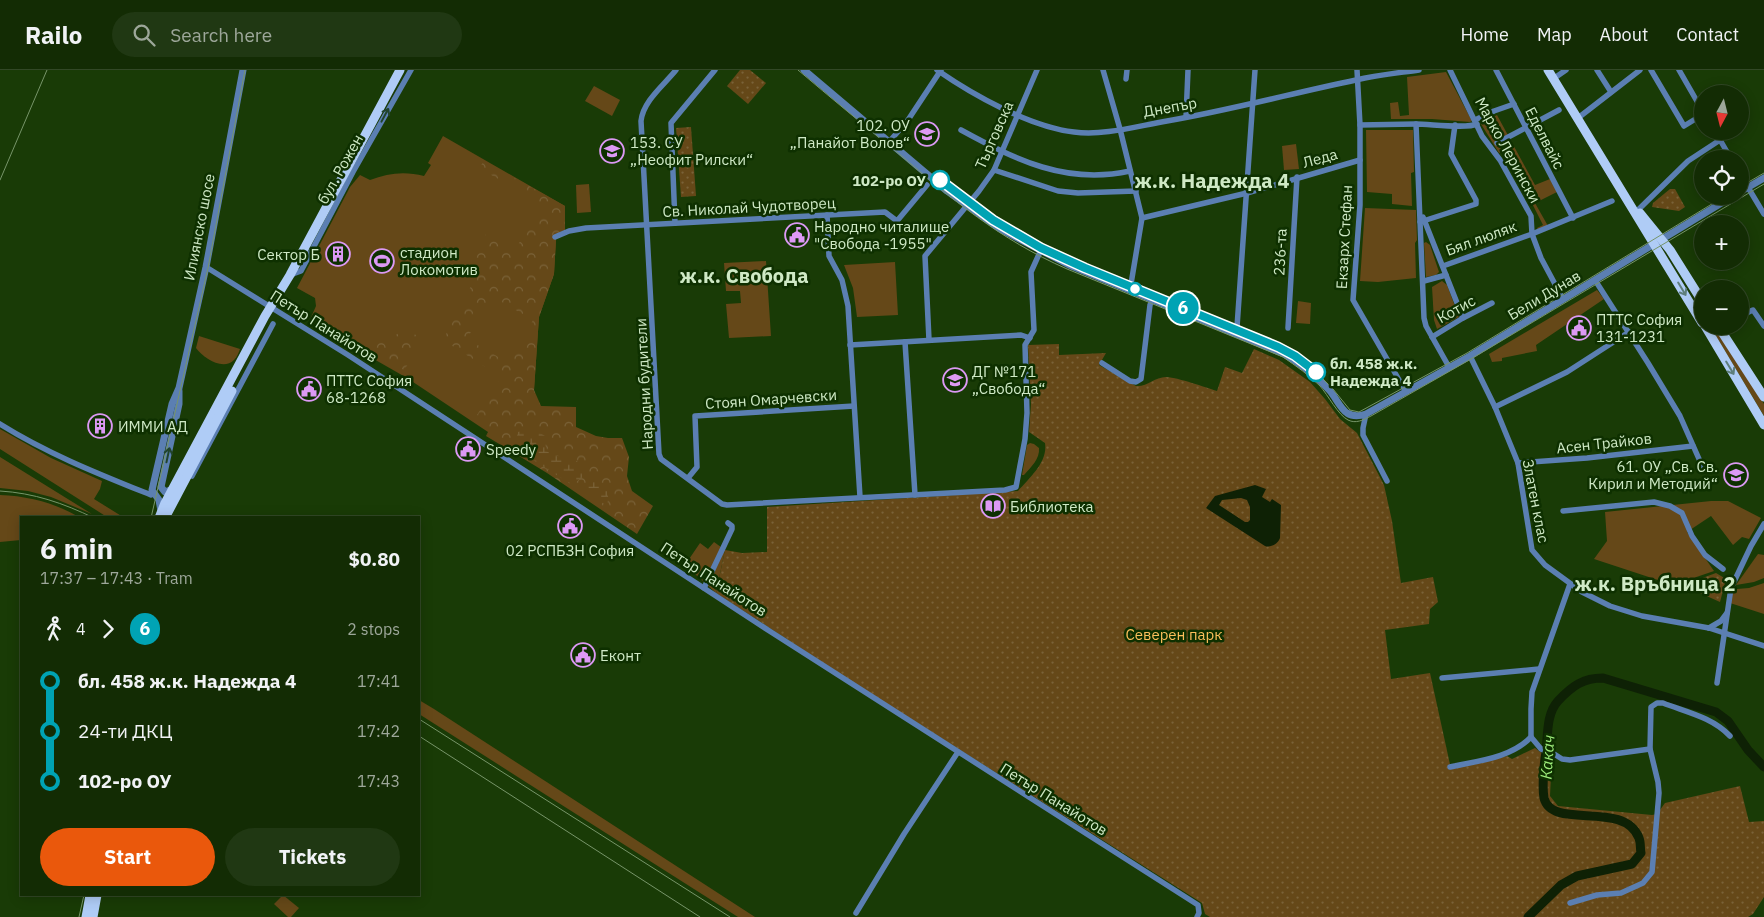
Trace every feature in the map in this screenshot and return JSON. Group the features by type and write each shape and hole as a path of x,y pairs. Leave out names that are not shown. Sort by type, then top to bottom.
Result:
{"main road":[{"name":"бул. Рожен","path":"161,516 173,489 265,316 290,275 400,70"},
{"path":"1548,70 1623,191 1694,291"},
{"path":"1623,191 1638,210 1658,242 1694,308"},
{"name":"бул. Рожен","path":"161,516 269,321 272,307"},
{"path":"1710,335 1764,425"},
{"path":"1724,335 1764,397"},
{"path":"86,917 90,896"},
{"path":"94,917 97,896"}],"street":[{"name":"Илиянско шосе","path":"152,490 172,404 179,388 206,267 243,70"},
{"name":"бул. Рожен","path":"290,275 301,271 410,70"},
{"name":"Народни будители","path":"676,70 654,95 642,115 641,132 648,224 659,454 661,459 722,504 727,505 1005,490 1016,487 1025,439 1027,413 1024,345 1030,338"},
{"path":"675,223 671,123 715,70"},
{"path":"804,70 812,73 889,142 966,206 1000,229 1040,252 1276,350 1304,366 1323,384 1347,414 1355,416 1366,414 1363,435 1387,481"},
{"name":"Търговска","path":"929,340 924,259 994,170 1037,70"},
{"path":"1103,70 1142,218 1129,290"},
{"path":"1126,79 1127,70"},
{"path":"1186,117 1188,70"},
{"path":"1235,333 1237,327 1255,70"},
{"name":"Екзарх Стефан","path":"1357,70 1360,126 1360,205 1354,300 1406,392"},
{"name":"Днепър","path":"939,71 971,91 1017,114 1051,128 1073,132 1093,132 1120,129 1253,104 1357,79 1419,70"},
{"name":"Марко Лерински","path":"1450,70 1482,136 1500,160 1531,216 1532,234 1563,300"},
{"name":"Еделвайс","path":"1496,70 1573,218"},
{"path":"1554,79 1566,70"},
{"path":"1597,70 1611,92"},
{"path":"1578,118 1640,70"},
{"path":"1651,70 1684,126 1694,120"},
{"path":"1679,70 1694,96"},
{"path":"889,142 908,120 939,71"},
{"path":"1360,126 1416,124 1473,126 1476,122 1494,111 1514,104"},
{"path":"1497,143 1559,110"},
{"path":"1416,124 1422,221 1424,318 1426,326 1450,368"},
{"path":"1422,221 1474,205 1476,200 1451,154 1455,125"},
{"path":"961,130 1001,152 1040,167 1070,174 1102,175 1130,171"},
{"path":"1638,210 1688,161 1720,140 1726,150"},
{"name":"Леда","path":"1142,218 1247,193 1360,160"},
{"path":"994,170 1058,191 1078,193 1136,191"},
{"name":"236-та","path":"1288,328 1297,177"},
{"path":"1749,186 1764,178"},
{"name":"Св. Николай Чудотворец","path":"555,237 569,231 586,228 885,212 897,221 927,185"},
{"path":"1749,189 1764,214"},
{"name":"Бял люляк","path":"1442,266 1532,234 1612,202"},
{"name":"Бели Дунав","path":"1366,414 1450,368 1718,205"},
{"path":"827,215 829,256 837,268 847,300 860,497"},
{"path":"1422,221 1463,318"},
{"path":"850,345 1021,335 1030,338 1034,330 1031,272 1032,266 1040,252"},
{"name":"Петър Панайотов","path":"206,267 272,307 1198,906 1197,917"},
{"path":"1424,281 1446,275"},
{"path":"1595,280 1680,416 1703,468"},
{"path":"1102,363 1130,381 1136,382 1141,379 1152,300"},
{"name":"Котис","path":"1432,337 1492,303"},
{"path":"1749,311 1754,310 1764,326"},
{"path":"171,516 273,324"},
{"path":"1495,407 1567,372 1629,332"},
{"path":"905,342 915,494"},
{"name":"Златен клас","path":"1470,356 1495,407 1518,463 1532,550 1545,565 1591,597 1630,613 1709,628 1764,646"},
{"name":"Илиянско шосе","path":"173,489 165,492 161,488 179,404 179,388"},
{"name":"Стоян Омарчевски","path":"688,478 697,467 695,416 854,406"},
{"path":"0,424 54,455 151,495 152,490"},
{"name":"Асен Трайков","path":"1518,463 1586,458 1693,446"},
{"path":"152,490 159,500 161,516"},
{"path":"1563,511 1654,502 1670,506 1682,513 1692,536 1705,555 1724,569"},
{"path":"704,588 732,529 732,526 728,524"},
{"path":"1717,683 1726,633 1731,588 1764,524"},
{"path":"1570,584 1532,692 1530,709 1532,737 1541,749 1551,752 1562,759 1570,760 1650,749"},
{"path":"1709,628 1720,621 1727,613"},
{"path":"1442,678 1539,669"},
{"path":"1570,903 1597,895 1621,893 1643,883 1652,872 1658,782 1650,749 1651,707 1657,703 1662,703 1710,720 1730,736"},
{"path":"1450,767 1510,752 1532,737"},
{"path":"856,913 904,834 958,752"}],"green space":[{"path":"740,70 750,70 766,83 748,104 727,86"},
{"path":"1446,72 1472,121 1391,119 1390,103 1398,102 1400,116 1409,115 1407,77"},
{"path":"594,86 620,100 612,116 585,101"},
{"path":"1497,115 1535,185 1550,179 1557,192 1535,203 1548,226 1538,230 1537,228 1543,225 1505,150 1499,153 1481,124"},
{"path":"691,127 696,196 681,197 676,128"},
{"path":"1366,130 1413,130 1414,172 1411,173 1412,206 1392,204 1392,194 1367,192"},
{"path":"443,136 565,206 565,230 554,235 556,240 554,274 539,317 534,390 486,436 488,432 407,378 309,322 316,306 315,298 297,288 350,187 360,175 370,180 397,174 424,176 431,165 428,163"},
{"path":"1296,144 1299,169 1284,170 1282,146"},
{"path":"484,161 565,206 565,230 554,235 556,240 554,274 539,317 534,390 541,406 576,407 576,427 596,436 622,438 629,457 627,476 632,491 653,506 637,534 547,473 486,436 489,432 477,415 501,377 443,340 482,265 473,259 486,234 515,250 542,204 479,168","holes":["491,296 533,320 509,363 467,339"]},
{"path":"589,184 591,212 577,213 576,185"},
{"path":"1670,189 1675,189 1685,207 1679,211 1652,207 1653,203"},
{"path":"1365,208 1416,210 1416,278 1378,282 1360,281"},
{"path":"1426,242 1430,245 1439,272 1436,275 1426,277 1424,243"},
{"path":"766,261 771,336 729,338 726,304 741,303 740,291 726,291 724,263"},
{"path":"895,262 898,315 857,317 853,288 844,265"},
{"path":"1442,281 1447,285 1459,317 1437,329 1434,320 1432,287"},
{"path":"1597,290 1604,299 1536,345 1537,351 1502,358 1502,361 1492,362 1489,354"},
{"path":"1298,301 1311,303 1310,324 1296,323"},
{"path":"405,329 425,340 404,370 337,335 339,332 355,340 374,342 391,337"},
{"path":"1715,335 1719,335 1764,404 1764,416"},
{"path":"199,336 240,349 234,360 229,363 219,364 203,356 196,348"},
{"name":"Северен парк","path":"1059,344 1059,355 1106,353 1099,365 1136,386 1166,377 1217,391 1225,367 1242,373 1254,349 1279,360 1310,382 1340,419 1357,433 1384,485 1392,521 1401,583 1433,577 1438,602 1430,609 1429,624 1385,630 1391,679 1430,673 1451,769 1507,756 1512,759 1535,748 1540,752 1552,754 1550,796 1558,806 1652,815 1657,814 1665,803 1740,786 1749,822 1764,821 1764,897 1753,914 1748,917 1210,917 1205,914 1202,903 859,686 716,593 725,550 742,553 767,552 767,507 1018,491 1041,463 1045,450 1045,443 1029,432 1031,404 1028,345"},
{"path":"532,428 545,436 546,451 557,456 573,457 588,473 572,485 524,454 515,444 518,432"},
{"path":"0,429 51,458 102,481 94,499 121,516 105,516 0,449"},
{"path":"1030,443 1039,448 1038,456 1032,466 1022,475 1027,445"},
{"path":"0,457 92,514 51,497 28,491 0,488"},
{"path":"596,479 607,490 607,505 584,494 583,489"},
{"path":"0,495 41,501 77,516 20,516 20,540 0,542"},
{"path":"1711,501 1728,501 1761,518 1749,539 1742,537 1733,545 1711,516 1687,532 1714,571 1673,585 1594,559 1607,541 1605,512"},
{"path":"714,542 725,550 716,593 685,565 700,543 708,549"},
{"path":"1758,554 1764,555 1764,578 1736,585"},
{"path":"1716,573 1726,579 1720,602 1691,589 1694,581"},
{"path":"1764,583 1764,614 1730,603 1730,596 1737,589 1749,588"},
{"path":"420,701 755,917 738,917 420,715"},
{"path":"284,896 299,908 291,917 288,917 274,904"}],"shaded area":[{"path":"1255,485 1266,489 1262,497 1270,502 1272,499 1281,505 1279,540 1276,544 1265,546 1206,508 1215,496","holes":["1241,498 1247,500 1250,507 1250,520 1248,522 1245,522 1219,505 1222,500"]}],"waterway":[{"name":"Какач","path":"1528,917 1561,885 1577,876 1632,864 1641,853 1639,838 1631,826 1619,820 1604,817 1560,813 1550,808 1544,798 1543,788 1549,719 1554,706 1573,687 1590,679 1603,678 1716,712 1728,721 1748,750 1764,767"}],"tram line":[{"path":"151,516 208,268 245,70"},
{"path":"798,70 938,187 998,232 1067,269 1283,357 1316,382 1341,414 1354,422 1371,416 1471,359 1764,184"},
{"path":"1749,182 1764,173"},
{"name":"6","path":"940,180 965,200 1021,238 1059,257 1278,347 1306,363 1316,372"},
{"path":"1292,354 1316,372 1350,410 1359,412 1467,353 1710,205"},
{"path":"1163,300 1209,319"},
{"path":"79,917 84,896"}],"railway":[{"path":"0,180 47,70"},
{"path":"0,491 25,494 48,500 89,516"},
{"path":"420,720 730,917"},
{"path":"420,737 700,917"}],"place":[{"name":"102. ОУ „Панайот Волов“","path":"927,134"},
{"name":"153. СУ „Неофит Рилски“","path":"612,151"},
{"name":"102-ро ОУ","path":"940,180"},
{"name":"Народно читалище \"Свобода -1955\"","path":"797,235"},
{"name":"Сектор Б","path":"338,254"},
{"name":"стадион Локомотив","path":"382,261"},
{"name":"ПТТС София 131-1231","path":"1579,328"},
{"name":"бл. 458 ж.к. Надежда 4","path":"1316,372"},
{"name":"ДГ №171 „Свобода“","path":"955,380"},
{"name":"ПТТС София 68-1268","path":"309,389"},
{"name":"ИММИ АД","path":"100,426"},
{"name":"Speedy","path":"468,449"},
{"name":"61. ОУ „Св. Св. Кирил и Методий“","path":"1736,475"},
{"name":"Библиотека","path":"993,506"},
{"name":"02 РСПБЗН София","path":"570,526"},
{"name":"Еконт","path":"583,655"}],"district":[{"name":"ж.к. Надежда 4","path":"1212,180"},
{"name":"ж.к. Свобода","path":"744,275"},
{"name":"ж.к. Връбница 2","path":"1655,583"}]}
